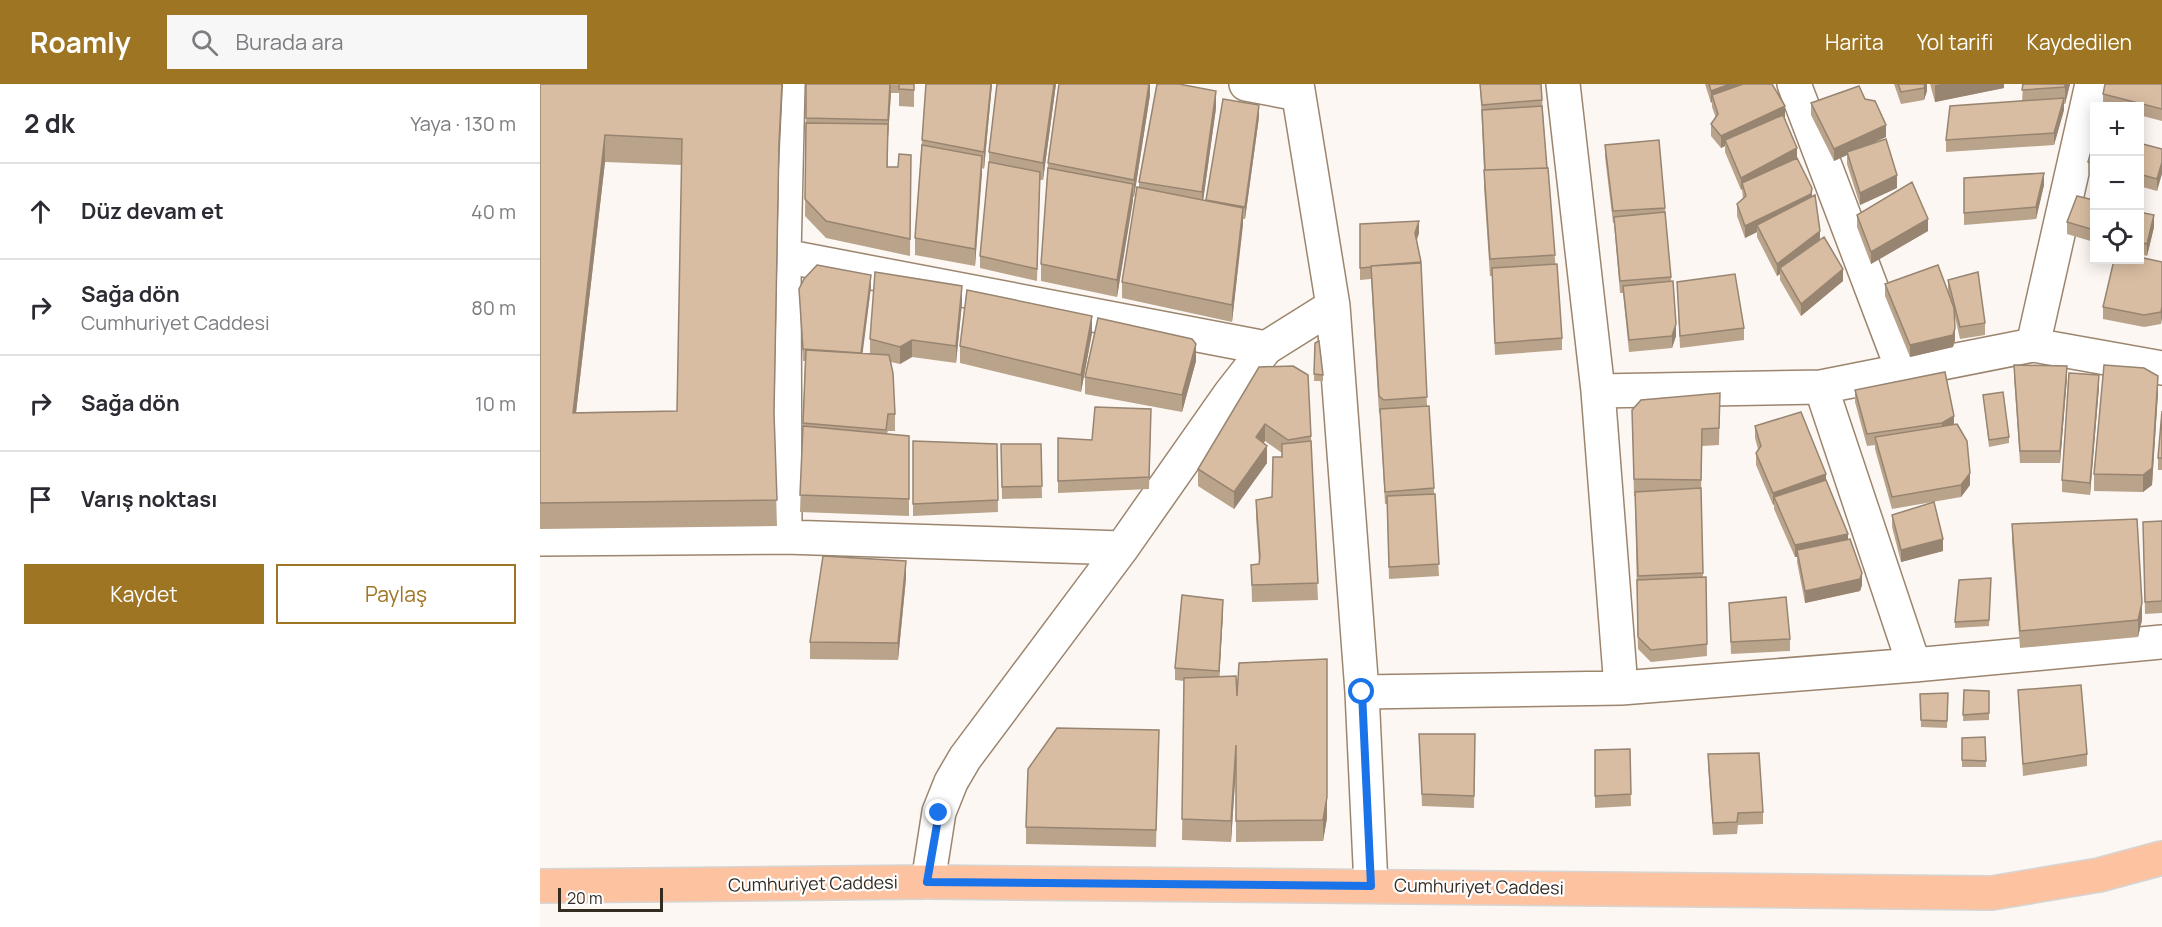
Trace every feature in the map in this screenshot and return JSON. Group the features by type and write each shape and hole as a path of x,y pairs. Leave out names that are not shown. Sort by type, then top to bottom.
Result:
{"main road":[{"name":"Cumhuriyet Caddesi","path":"540,886 927,882 1992,893 2099,874 2162,858"}],"street":[{"path":"785,537 784,256 788,84"},
{"path":"1246,84 1298,89 1333,306 1362,692 1371,886"},
{"path":"1563,84 1598,391 1621,688"},
{"path":"1794,84 1903,371"},
{"path":"2033,345 2092,84"},
{"path":"784,256 1266,348"},
{"path":"927,882 939,813 960,766 1122,548 1230,394 1266,348 1333,306"},
{"path":"1598,391 1821,387 2033,345 2162,368"},
{"path":"1821,387 1914,664"},
{"path":"540,539 785,537 1122,548"},
{"path":"1362,692 1621,688 2162,642"}],"building":[{"path":"540,84 782,84 774,413 777,500 540,503","holes":["605,135 682,139 677,411 573,413"]},
{"path":"806,84 890,84 888,120 806,118"},
{"path":"899,84 914,84 914,90 899,89"},
{"path":"926,84 991,84 984,152 922,140"},
{"path":"997,84 1054,84 1043,163 989,152"},
{"path":"1059,84 1149,84 1134,180 1048,163"},
{"path":"1157,84 1179,84 1216,91 1202,192 1139,182"},
{"path":"1480,84 1541,84 1542,100 1482,105"},
{"path":"1709,84 1730,84 1711,91"},
{"path":"1743,84 1772,84 1785,106 1721,136 1711,124 1718,114 1712,95"},
{"path":"1898,84 1925,84 1924,88 1901,92"},
{"path":"2023,84 2065,84 2065,87 2022,90"},
{"path":"2105,84 2162,84 2162,109 2144,104 2144,102 2134,102 2103,94"},
{"path":"1859,86 1865,99 1875,101 1886,125 1834,149 1811,103"},
{"path":"2064,98 2054,133 1946,140 1950,106"},
{"path":"1223,99 1259,105 1245,207 1206,200"},
{"path":"1542,106 1547,168 1485,170 1482,110"},
{"path":"1783,115 1797,148 1741,178 1725,140"},
{"path":"806,123 888,124 887,167 898,167 899,154 911,155 910,239 826,221 805,199"},
{"path":"1886,139 1897,175 1860,193 1847,152"},
{"path":"1659,140 1665,208 1613,211 1605,145"},
{"path":"2144,144 2162,149 2162,162 2157,179 2144,175"},
{"path":"922,145 982,156 975,249 915,238"},
{"path":"1797,158 1812,188 1811,194 1745,226 1737,204 1746,196 1742,183"},
{"path":"989,162 1040,172 1037,269 980,256"},
{"path":"1048,168 1133,184 1117,280 1041,264"},
{"path":"1548,168 1555,255 1490,259 1484,170"},
{"path":"2044,173 2036,207 1964,213 1964,178"},
{"path":"1912,182 1928,219 1871,252 1857,215"},
{"path":"1137,187 1243,208 1232,305 1122,282"},
{"path":"1815,195 1820,231 1777,264 1757,225"},
{"path":"2077,196 2090,199 2090,229 2067,222"},
{"path":"1665,212 1671,277 1620,281 1614,217"},
{"path":"2144,213 2154,215 2147,244 2144,243"},
{"path":"1419,221 1415,233 1421,262 1360,268 1360,224"},
{"path":"1824,237 1843,269 1801,304 1780,268"},
{"path":"2144,258 2162,262 2161,312 2144,315 2103,307 2113,264 2144,264"},
{"path":"1421,263 1427,397 1384,400 1379,396 1371,266"},
{"path":"1557,264 1562,338 1495,343 1492,268"},
{"path":"817,265 871,275 861,353 803,349 799,289 804,279"},
{"path":"1938,265 1954,308 1953,335 1910,345 1885,284"},
{"path":"875,272 962,286 956,346 912,340 900,347 870,339"},
{"path":"1978,272 1985,323 1960,327 1948,280"},
{"path":"1735,274 1744,328 1680,336 1677,282"},
{"path":"1673,281 1676,324 1672,336 1629,340 1623,286"},
{"path":"967,290 1092,316 1081,375 960,346"},
{"path":"1098,318 1192,339 1196,344 1182,395 1085,377"},
{"path":"1319,341 1323,375 1314,374 1315,343"},
{"path":"806,350 889,355 893,373 895,414 888,414 886,430 803,423"},
{"path":"2014,365 2067,366 2060,451 2020,451"},
{"path":"2104,365 2144,368 2158,376 2152,468 2143,475 2094,474"},
{"path":"1293,366 1308,375 1311,436 1288,440 1265,424 1256,437 1267,446 1234,492 1198,469 1259,367"},
{"path":"1945,372 1954,416 1942,423 1867,434 1855,390"},
{"path":"2069,373 2099,375 2090,483 2062,480"},
{"path":"2003,392 2009,437 1989,440 1983,395"},
{"path":"1720,393 1719,428 1702,429 1701,480 1634,479 1632,410 1641,400"},
{"path":"1429,406 1434,488 1385,492 1380,409"},
{"path":"1095,407 1151,409 1149,477 1058,481 1058,438 1092,440"},
{"path":"2162,411 2162,458 2158,458"},
{"path":"1801,412 1826,474 1773,493 1756,453 1761,446 1755,426"},
{"path":"1957,424 1967,441 1970,473 1961,485 1892,497 1875,437"},
{"path":"803,426 909,436 909,499 800,495"},
{"path":"913,441 997,444 998,500 913,504"},
{"path":"1311,441 1318,583 1252,585 1251,565 1259,564 1260,556 1256,500 1272,497 1273,457 1282,457 1282,444"},
{"path":"1001,444 1041,444 1042,486 1002,487"},
{"path":"1826,480 1848,534 1795,545 1774,497"},
{"path":"1701,488 1703,573 1638,576 1635,492"},
{"path":"1435,494 1439,564 1389,567 1387,496"},
{"path":"1934,502 1943,539 1901,550 1892,515"},
{"path":"2137,519 2142,603 2138,620 2020,631 2012,524"},
{"path":"2162,521 2162,601 2145,602 2143,522"},
{"path":"1850,539 1862,573 1860,579 1805,591 1797,550"},
{"path":"823,556 906,561 898,643 810,642"},
{"path":"1706,577 1707,644 1651,650 1638,637 1637,580"},
{"path":"1991,578 1989,620 1955,622 1959,580"},
{"path":"1182,595 1223,600 1219,671 1175,668"},
{"path":"1786,597 1790,639 1731,642 1729,603"},
{"path":"1327,659 1327,797 1323,820 1236,821 1236,745 1231,821 1182,819 1184,678 1236,676 1237,696 1239,663"},
{"path":"2081,685 2087,754 2023,764 2018,690"},
{"path":"1964,690 1989,691 1989,713 1963,715"},
{"path":"1948,693 1947,721 1921,720 1920,694"},
{"path":"1057,728 1159,730 1156,830 1026,827 1028,769"},
{"path":"1419,734 1475,734 1474,796 1422,794"},
{"path":"1985,737 1986,761 1962,760 1962,738"},
{"path":"1630,749 1631,794 1595,796 1595,750"},
{"path":"1759,753 1763,812 1738,813 1737,822 1713,823 1708,754"}],"route":[{"path":"939,813 927,882 1371,886 1362,692"}]}
